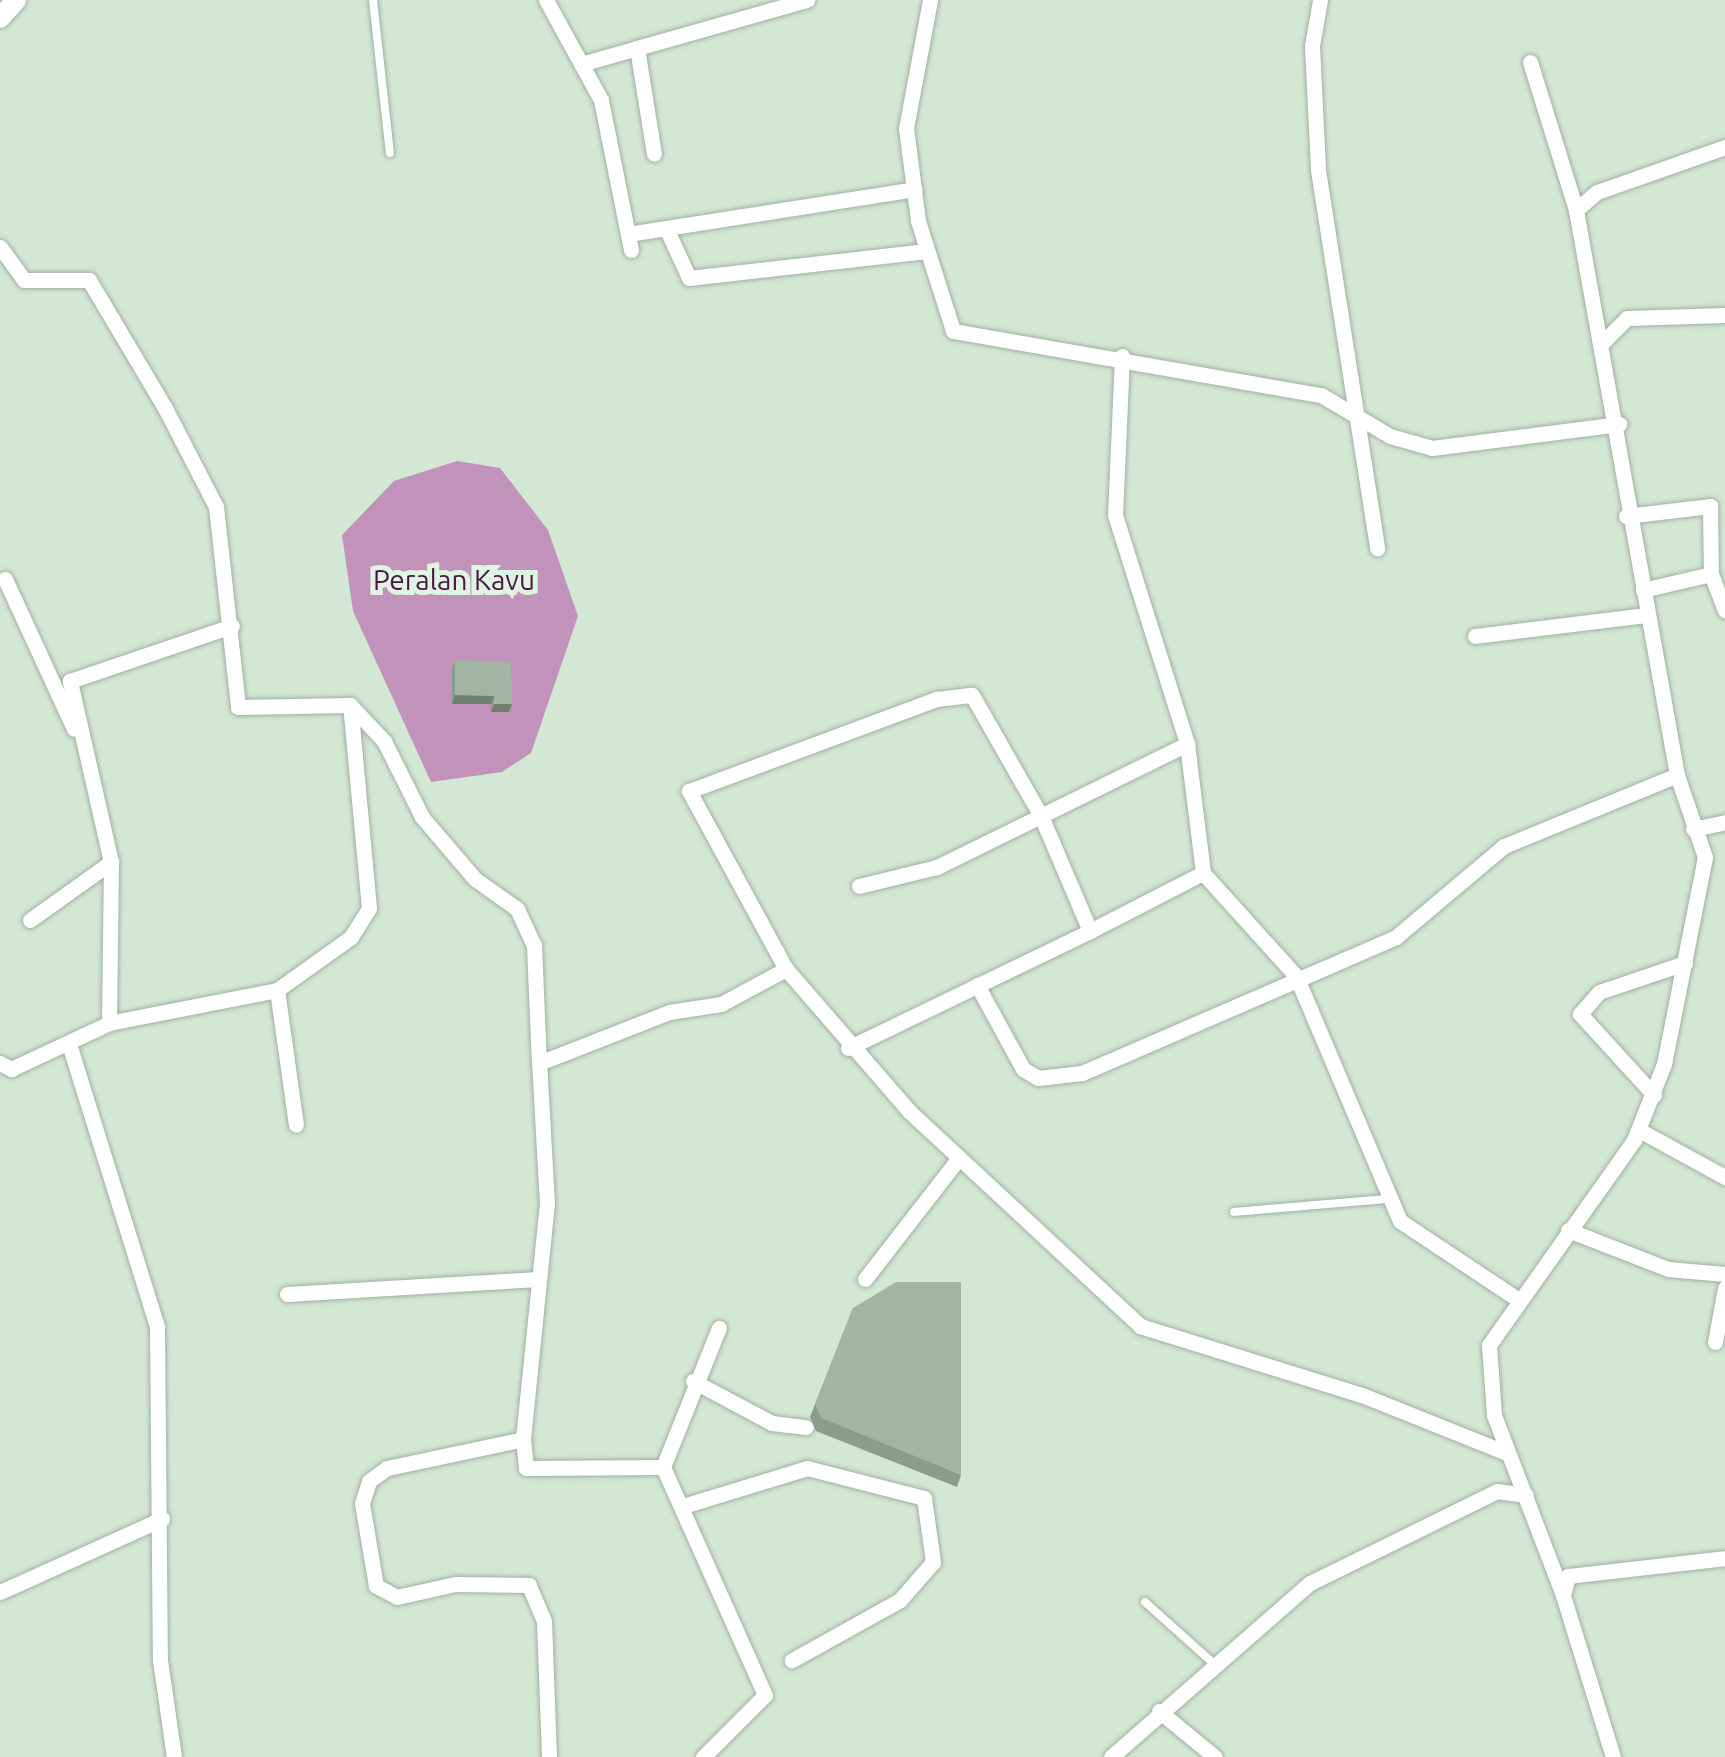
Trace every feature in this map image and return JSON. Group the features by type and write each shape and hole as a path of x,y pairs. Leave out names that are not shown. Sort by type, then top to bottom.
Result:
{"street":[{"path":"0,18 16,0"},
{"path":"546,0 605,116 629,242 666,228 914,190"},
{"path":"581,64 807,0"},
{"path":"930,0 906,128 926,251 953,330 1122,356 1321,395 1353,415 1432,448 1620,424"},
{"path":"1320,0 1312,46 1318,170 1353,415 1377,548"},
{"path":"636,48 654,154"},
{"path":"1530,62 1576,210 1620,424 1626,516 1677,775 1705,857 1654,1095 1639,1130 1618,1174 1568,1230 1516,1298 1489,1345 1486,1382 1507,1453 1562,1595 1613,1757"},
{"path":"1576,210 1597,192 1725,148"},
{"path":"666,228 689,278 926,251"},
{"path":"0,247 24,280 89,280 113,315 216,507 238,707 350,705 384,741 422,817 527,928 547,1204 524,1440 526,1468 664,1467"},
{"path":"1602,343 1627,318 1725,315"},
{"path":"1122,356 1116,515 1187,744 1203,873 1296,976 1385,1200 1400,1221 1516,1298"},
{"path":"1626,516 1710,506 1711,574 1725,610"},
{"path":"1643,590 1711,574"},
{"path":"5,580 82,746"},
{"path":"1475,636 1646,614"},
{"path":"109,1024 111,862 70,681 232,626"},
{"path":"1090,930 1041,816 972,695 937,699 689,790 786,969 848,1048 959,1158 1166,1341 1362,1394 1507,1453"},
{"path":"0,1064 11,1069 109,1024 277,990 351,937 369,908 350,705"},
{"path":"859,886 937,867 1187,744"},
{"path":"977,984 1023,1069 1038,1078 1082,1073 1296,976 1396,937 1504,846 1544,824 1677,775"},
{"path":"1693,829 1725,822"},
{"path":"30,920 111,862"},
{"path":"848,1048 1203,873"},
{"path":"1654,1095 1580,1014 1599,992 1685,963"},
{"path":"539,1063 669,1012 720,1004 786,969"},
{"path":"277,990 296,1125"},
{"path":"68,1044 157,1327 162,1519 160,1660 174,1757"},
{"path":"1639,1130 1725,1177"},
{"path":"865,1278 959,1158"},
{"path":"1568,1230 1668,1269 1725,1274"},
{"path":"287,1294 539,1279"},
{"path":"1716,1342 1725,1288"},
{"path":"704,1757 766,1695 664,1467 693,1381 719,1328"},
{"path":"693,1381 772,1423 806,1427"},
{"path":"524,1440 387,1468 369,1481 362,1503 376,1586 397,1597 455,1584 530,1585 544,1621 550,1757"},
{"path":"684,1506 807,1468 924,1498 934,1562 900,1600 792,1660"},
{"path":"1111,1757 1213,1662 1310,1583 1497,1491 1526,1495"},
{"path":"0,1592 162,1519"},
{"path":"1562,1595 1568,1576 1599,1568 1725,1558"},
{"path":"1159,1712 1216,1757"}],"lane":[{"path":"373,0 390,153"},
{"path":"1234,1212 1385,1200"},
{"path":"1145,1602 1213,1662"}],"green space":[{"name":"Peralan Kavu","path":"457,461 500,468 548,530 578,616 531,753 502,772 431,782 353,611 342,535 394,481"}],"building":[{"path":"455,660 511,662 512,704 494,704 494,696 455,695"},
{"path":"896,1282 961,1282 961,1475 821,1418 815,1404 853,1308"}]}
